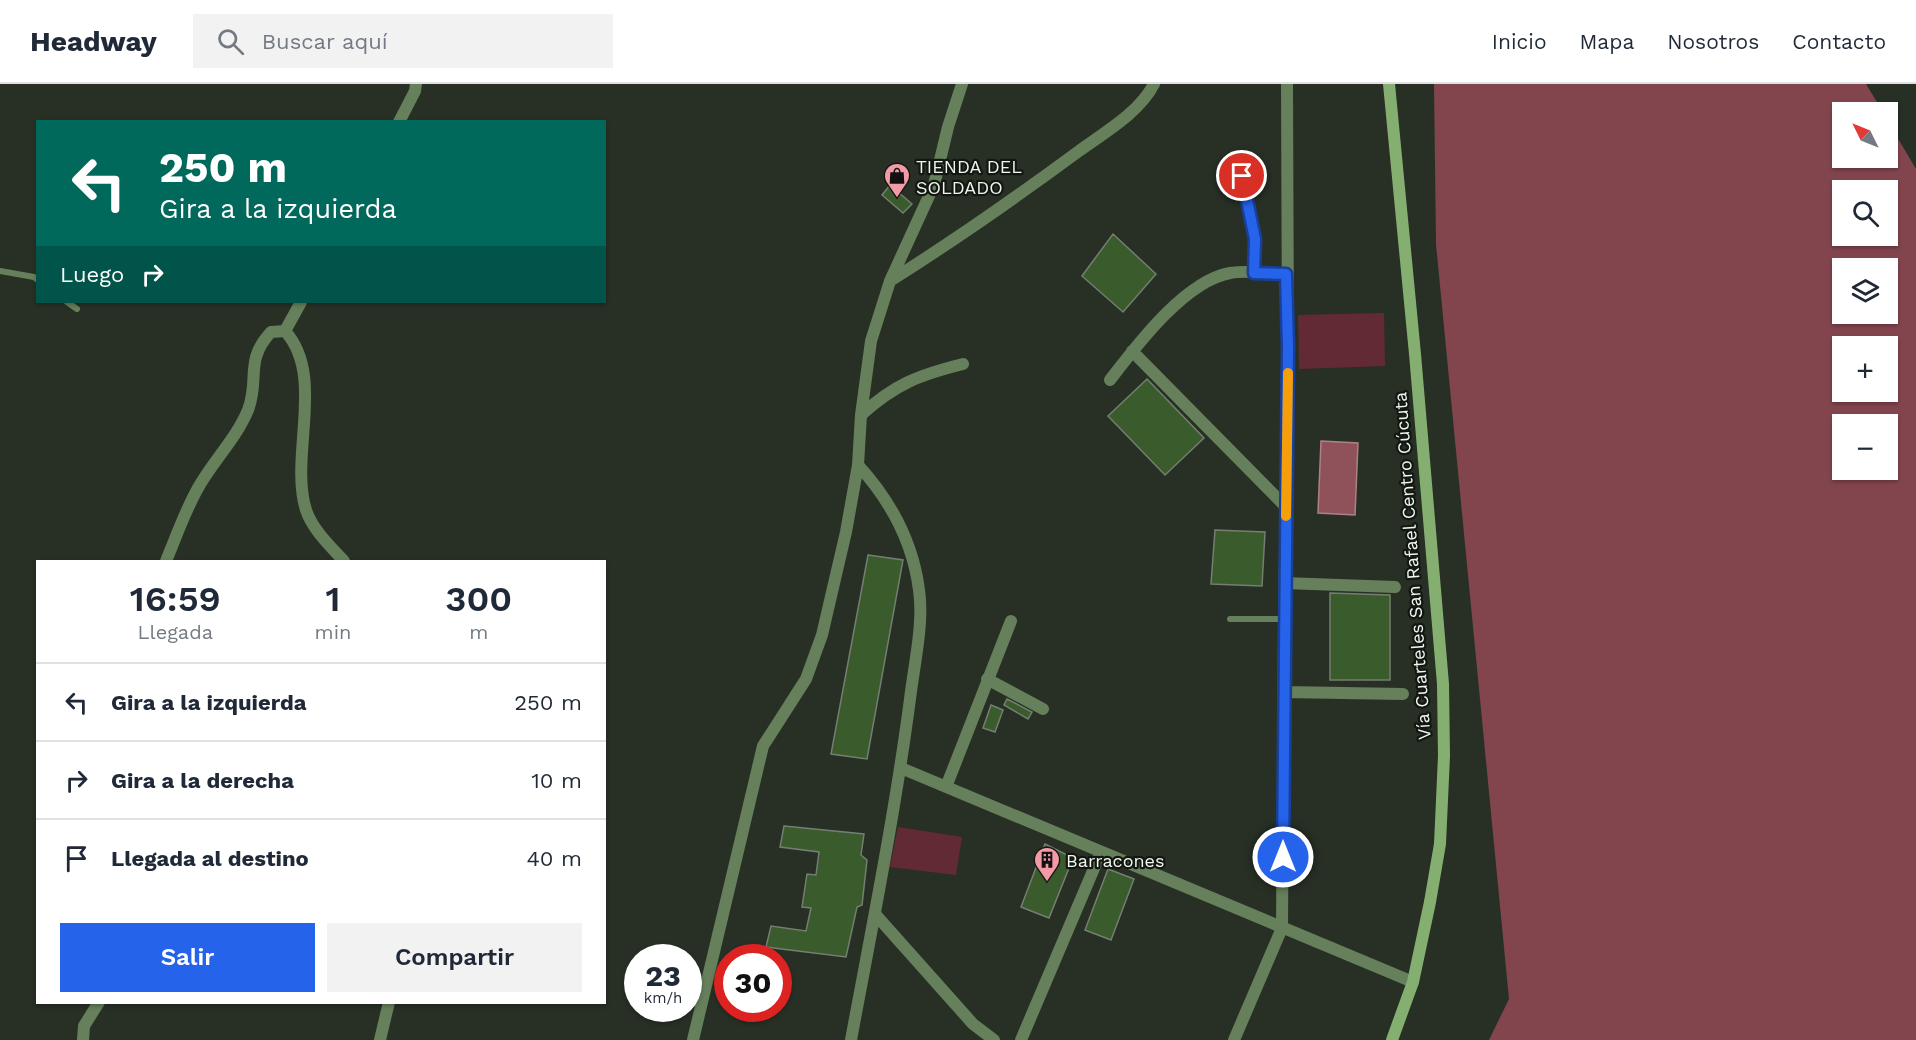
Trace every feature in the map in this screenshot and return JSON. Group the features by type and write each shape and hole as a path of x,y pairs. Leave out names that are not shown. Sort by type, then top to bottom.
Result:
{"main road":[{"name":"Vía Cuarteles San Rafael Centro Cúcuta","path":"1389,84 1443,684 1444,756 1440,844 1430,902 1413,982 1392,1040"}],"street":[{"path":"400,120 415,91 416,84"},
{"path":"693,1040 763,746 806,679 822,635 846,532 858,465 861,415 871,341 891,281 934,185 948,127 962,84"},
{"path":"891,281 949,244 1123,118 1149,93 1154,84"},
{"path":"1234,1040 1282,928 1288,347 1287,84"},
{"path":"1242,176 1255,239 1254,273"},
{"path":"1110,380 1132,351 1183,297 1210,279 1231,273 1286,274"},
{"path":"285,331 300,303"},
{"path":"166,560 198,489 227,448 248,408 254,364 260,344 271,332 285,331"},
{"path":"285,331 294,345 304,375 302,490 307,512 327,542 343,560"},
{"path":"1132,351 1286,507"},
{"path":"861,415 881,397 903,383 928,373 963,364"},
{"path":"851,1040 901,768 919,623 920,592 914,562 892,508 877,485 858,465"},
{"path":"1284,583 1395,587"},
{"path":"946,787 1011,621"},
{"path":"987,679 1043,709"},
{"path":"1283,692 1403,694"},
{"path":"901,768 1413,982"},
{"path":"1021,1040 1101,852"},
{"path":"875,914 973,1024 994,1040"},
{"path":"83,1040 84,1026 98,1004"},
{"path":"380,1040 389,1004"}],"lane":[{"path":"0,271 36,279"},
{"path":"68,303 77,309"},
{"path":"1230,619 1284,619"}],"shaded area":[{"path":"1434,84 1866,84 1877,102 1832,102 1832,168 1898,168 1898,139 1916,169 1916,1040 1489,1040 1509,999 1436,244"},
{"path":"1384,313 1385,366 1299,369 1298,315"},
{"path":"1321,441 1358,443 1355,515 1318,513"},
{"path":"898,827 962,837 956,875 890,867"}],"building":[{"name":"TIENDA DEL SOLDADO","path":"890,185 912,204 903,213 882,195"},
{"path":"1113,234 1156,274 1123,312 1082,276"},
{"path":"1147,379 1204,438 1165,475 1108,416"},
{"path":"1215,530 1265,532 1262,586 1211,584"},
{"path":"868,555 903,560 867,759 831,754"},
{"path":"1330,593 1390,595 1390,680 1330,680"},
{"path":"1007,699 1032,712 1028,719 1004,705"},
{"path":"991,705 1003,710 995,732 983,728"},
{"path":"784,826 864,834 861,855 867,860 862,905 857,907 846,957 792,950 792,944 767,944 771,926 806,931 811,908 802,907 807,874 816,875 819,852 780,847"},
{"name":"Barracones","path":"1045,844 1073,858 1049,918 1021,907"},
{"path":"1108,869 1134,879 1111,940 1085,930"}],"slow traffic":[{"path":"1286,516 1288,373"}],"place":[{"name":"TIENDA DEL SOLDADO","path":"897,199"},
{"name":"Barracones","path":"1047,883"}],"route":[{"path":"1242,176 1255,239 1254,273 1286,274 1288,347 1283,857"}]}
